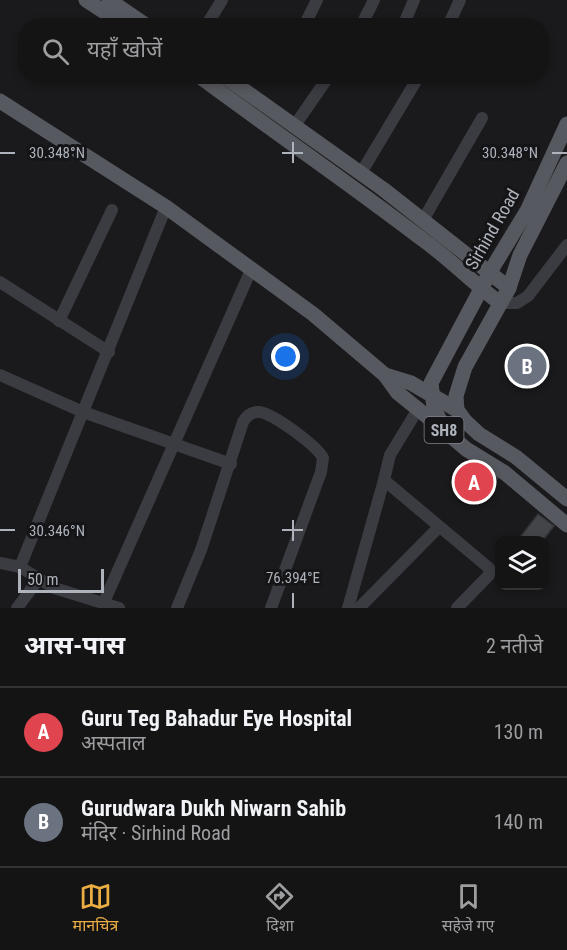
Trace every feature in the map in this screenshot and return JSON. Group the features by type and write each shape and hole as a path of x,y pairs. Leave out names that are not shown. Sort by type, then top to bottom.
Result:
{"main road":[{"path":"86,0 114,18"},
{"path":"109,0 135,18"},
{"path":"210,84 449,259 501,303"},
{"path":"236,84 361,173 476,260 508,288"},
{"path":"0,101 165,207 313,314 385,375 398,393 445,431"},
{"name":"Sirhind Road","path":"481,288 528,209 567,124"},
{"name":"Sirhind Road","path":"508,288 520,255 567,163"},
{"name":"SH8","path":"481,288 434,374 431,394 437,417 445,431 466,449 505,472 567,525"},
{"name":"SH8","path":"508,288 458,382 458,410 479,434 516,457 567,499"},
{"path":"385,375 411,383 458,410"}],"street":[{"path":"211,18 222,0"},
{"path":"308,18 317,0"},
{"path":"365,18 374,0"},
{"path":"406,18 414,0"},
{"path":"452,18 460,0"},
{"path":"295,125 323,84"},
{"path":"361,173 414,84"},
{"path":"423,220 482,118"},
{"path":"20,567 109,352 165,207"},
{"path":"60,321 112,210"},
{"path":"501,303 517,303 528,296 567,244"},
{"path":"104,602 251,270"},
{"path":"0,282 109,352"},
{"path":"508,288 517,303"},
{"path":"0,375 83,412 231,464"},
{"path":"348,608 390,455 418,409"},
{"path":"177,608 201,550 243,422 246,417 260,412 271,416 315,447 323,458 321,472 271,608"},
{"path":"384,480 490,572 457,608"},
{"path":"359,608 440,527"},
{"path":"0,563 20,567 38,580 118,608"},
{"path":"18,608 38,580"}],"building":[{"path":"476,460 498,478 478,501 457,484"},
{"path":"538,514 554,526 546,536 521,536"}],"place":[{"name":"Gurudwara Dukh Niwarn Sahib","path":"527,366"},
{"name":"Guru Teg Bahadur Eye Hospital","path":"474,482"}]}
